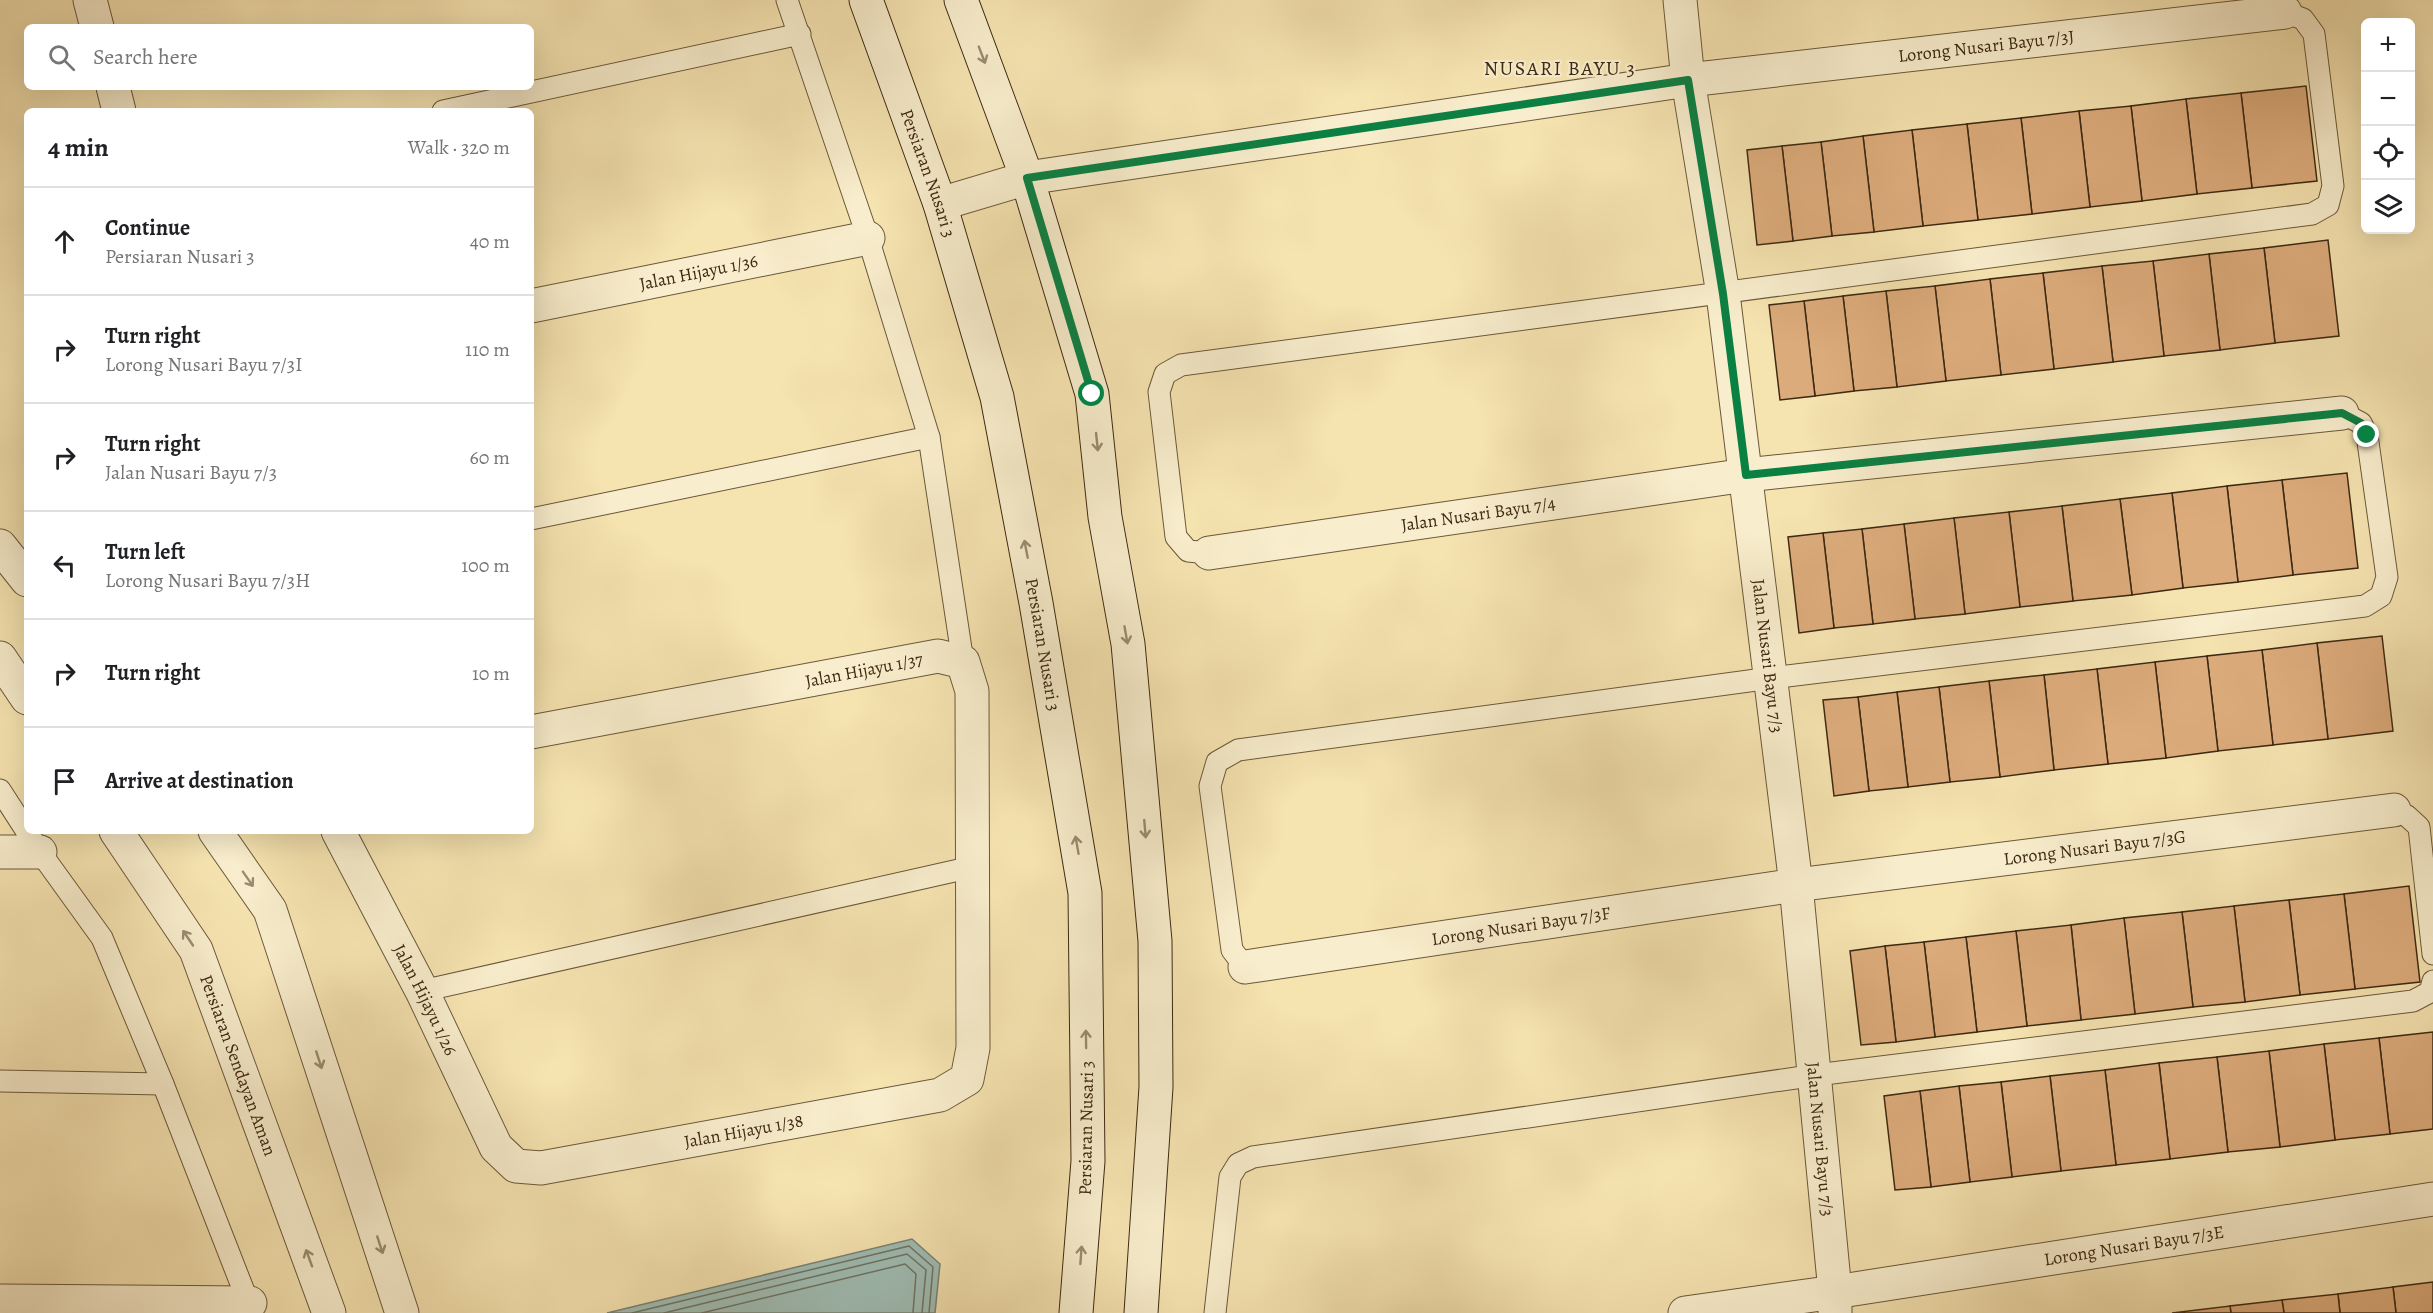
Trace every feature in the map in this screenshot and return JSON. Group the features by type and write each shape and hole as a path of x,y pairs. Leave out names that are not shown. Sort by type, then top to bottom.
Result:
{"street":[{"path":"90,0 96,24"},
{"name":"Persiaran Nusari 3","path":"866,0 939,204 997,397 1036,603 1085,893 1088,1161 1076,1313"},
{"path":"962,0 1027,178 1092,394 1105,517 1128,644 1155,942 1156,1087 1141,1313"},
{"name":"Jalan Nusari Bayu 7/3","path":"1680,0 1688,80 1723,294 1796,885 1816,1075 1835,1303"},
{"name":"Lorong Nusari Bayu 7/3J","path":"939,204 1027,178 1688,80 2286,12"},
{"path":"114,90 118,108"},
{"name":"Jalan Hijayu 1/36","path":"534,305 868,238"},
{"name":"Jalan Nusari Bayu 7/4","path":"1209,553 1746,475 2342,413"},
{"path":"0,546 24,576"},
{"name":"Jalan Hijayu 1/37","path":"534,731 938,656 963,662"},
{"path":"0,658 24,694"},
{"path":"963,662 972,691 972,867"},
{"name":"Lorong Nusari Bayu 7/3G","path":"1796,885 2394,810"},
{"name":"Persiaran Sendayan Aman","path":"118,834 196,950 329,1313"},
{"path":"217,834 270,910 402,1313"},
{"name":"Jalan Hijayu 1/26","path":"340,834 423,991 496,1147 516,1166"},
{"path":"0,852 40,852"},
{"name":"Jalan Hijayu 1/38","path":"516,1166 542,1168 940,1095 967,1079 973,1048 972,867"},
{"name":"Lorong Nusari Bayu 7/3F","path":"1245,967 1796,885"},
{"name":"Lorong Nusari Bayu 7/3E","path":"1685,1313 1835,1303 2433,1199"},
{"path":"0,1301 251,1308"}],"lane":[{"path":"787,0 868,238 929,437 963,662"},
{"path":"1209,553 1188,551 1176,537 1159,392 1165,374 1181,364 1723,294 2312,214 2328,205 2333,186 2316,46 2314,34 2303,19 2286,12"},
{"path":"457,108 800,34"},
{"path":"1245,967 1232,950 1210,786 1217,762 1238,750 1770,678 2365,606 2381,596 2386,577 2367,435 2361,423 2342,413"},
{"path":"534,518 929,437"},
{"path":"0,790 24,827"},
{"path":"2394,810 2407,816 2419,827 2433,954"},
{"path":"28,834 102,938 163,1084 251,1308"},
{"path":"423,991 972,867"},
{"path":"1215,1313 1230,1177 1238,1164 1253,1157 1816,1075 2413,1001 2430,992 2433,981"},
{"path":"0,1081 163,1084"}],"water":[{"path":"912,1239 940,1264 935,1313 607,1313"}],"building":[{"path":"2306,86 2317,181 2252,188 2241,93"},
{"path":"2241,93 2252,188 2197,194 2186,99"},
{"path":"2186,99 2197,194 2142,201 2131,106"},
{"path":"2131,106 2142,201 2090,207 2079,111"},
{"path":"2079,111 2090,207 2032,214 2021,118"},
{"path":"2021,118 2032,214 1978,220 1967,124"},
{"path":"1967,124 1978,220 1923,226 1912,130"},
{"path":"1912,130 1923,226 1874,232 1863,136"},
{"path":"1863,136 1874,232 1832,236 1821,142"},
{"path":"1821,142 1832,236 1793,241 1782,146"},
{"path":"1782,146 1793,241 1757,245 1747,150"},
{"path":"2328,240 2339,336 2275,343 2264,248"},
{"path":"2264,248 2275,343 2220,350 2209,254"},
{"path":"2209,254 2220,350 2164,356 2153,261"},
{"path":"2153,261 2164,356 2113,362 2102,266"},
{"path":"2102,266 2113,362 2054,369 2043,273"},
{"path":"2043,273 2054,369 2001,375 1990,279"},
{"path":"1990,279 2001,375 1946,381 1935,286"},
{"path":"1935,286 1946,381 1897,387 1886,291"},
{"path":"1886,291 1897,387 1854,391 1843,296"},
{"path":"1843,296 1854,391 1815,396 1804,301"},
{"path":"1804,301 1815,396 1780,400 1769,305"},
{"path":"2347,473 2358,568 2293,575 2282,480"},
{"path":"2282,480 2293,575 2238,582 2227,486"},
{"path":"2227,486 2238,582 2183,588 2172,493"},
{"path":"2172,493 2183,588 2132,595 2120,499"},
{"path":"2120,499 2132,595 2073,601 2062,506"},
{"path":"2062,506 2073,601 2020,607 2009,512"},
{"path":"2009,512 2020,607 1965,614 1954,518"},
{"path":"1954,518 1965,614 1915,619 1904,524"},
{"path":"1904,524 1915,619 1873,624 1862,529"},
{"path":"1862,529 1873,624 1834,628 1823,533"},
{"path":"1823,533 1834,628 1799,633 1788,537"},
{"path":"2382,636 2393,731 2328,739 2317,643"},
{"path":"2317,643 2328,739 2273,745 2262,650"},
{"path":"2262,650 2273,745 2218,751 2207,656"},
{"path":"2207,656 2218,751 2166,758 2155,662"},
{"path":"2155,662 2166,758 2108,764 2097,669"},
{"path":"2097,669 2108,764 2054,770 2044,675"},
{"path":"2044,675 2054,770 2000,777 1989,681"},
{"path":"1989,681 2000,777 1950,782 1939,687"},
{"path":"1939,687 1950,782 1908,787 1897,692"},
{"path":"1897,692 1908,787 1869,791 1858,697"},
{"path":"1858,697 1869,791 1834,796 1823,700"},
{"path":"2409,886 2420,982 2355,989 2344,894"},
{"path":"2344,894 2355,989 2300,995 2289,900"},
{"path":"2289,900 2300,995 2245,1002 2234,906"},
{"path":"2234,906 2245,1002 2193,1007 2182,912"},
{"path":"2182,912 2193,1007 2135,1014 2124,918"},
{"path":"2124,918 2135,1014 2081,1020 2071,925"},
{"path":"2071,925 2081,1020 2027,1026 2016,931"},
{"path":"2016,931 2027,1026 1977,1032 1966,937"},
{"path":"1966,937 1977,1032 1935,1037 1924,942"},
{"path":"1924,942 1935,1037 1896,1042 1885,946"},
{"path":"1885,946 1896,1042 1861,1045 1850,951"},
{"path":"2433,1032 2433,1129 2390,1134 2379,1038"},
{"path":"2379,1038 2390,1134 2335,1140 2324,1044"},
{"path":"2324,1044 2335,1140 2280,1147 2269,1051"},
{"path":"2269,1051 2280,1147 2228,1152 2217,1057"},
{"path":"2217,1057 2228,1152 2170,1159 2159,1063"},
{"path":"2159,1063 2170,1159 2116,1165 2105,1070"},
{"path":"2105,1070 2116,1165 2061,1171 2050,1076"},
{"path":"2050,1076 2061,1171 2012,1177 2001,1082"},
{"path":"2001,1082 2012,1177 1970,1182 1959,1086"},
{"path":"1959,1086 1970,1182 1931,1187 1920,1091"},
{"path":"1920,1091 1931,1187 1895,1190 1884,1096"},
{"path":"2433,1282 2433,1313 2396,1313 2393,1287"},
{"path":"2393,1287 2396,1313 2340,1313 2338,1294"},
{"path":"2338,1294 2340,1313 2284,1313 2282,1300"},
{"path":"2282,1300 2284,1313 2231,1313 2230,1306"},
{"path":"2230,1306 2231,1313 2172,1313"}],"district":[{"name":"NUSARI BAYU 3","path":"1560,68"}],"route":[{"path":"1092,394 1027,178 1688,80 1723,294 1746,475 2342,413 2361,423 2367,435"}]}
